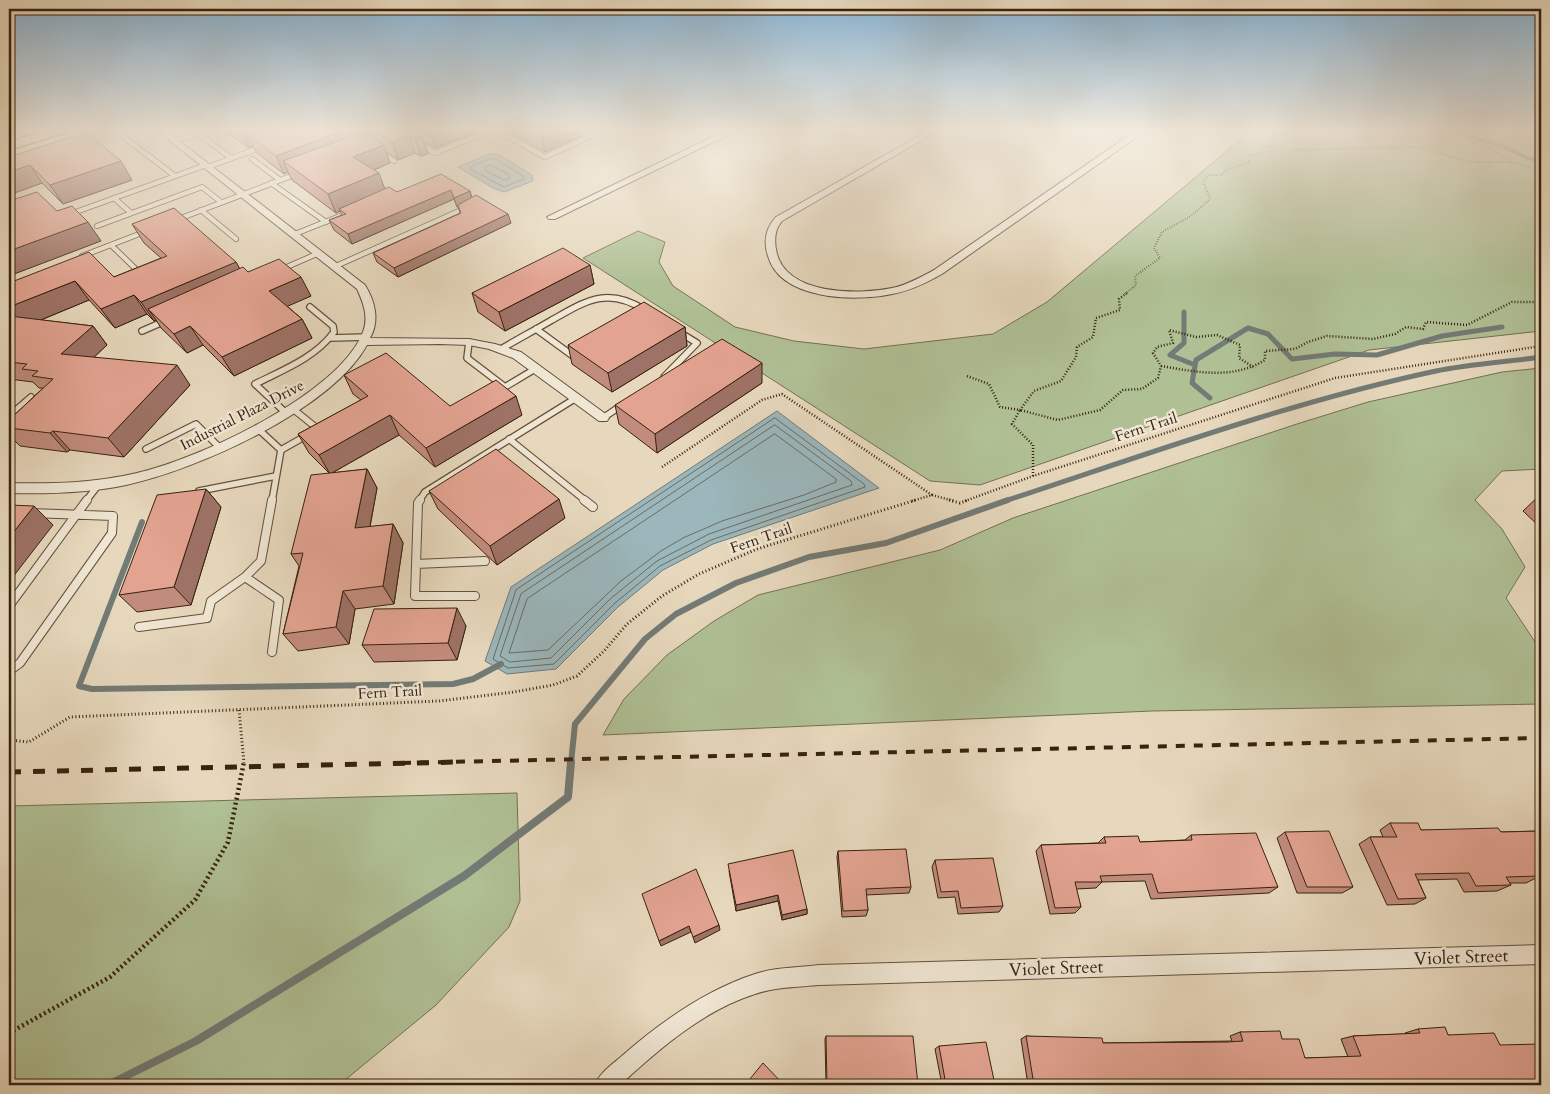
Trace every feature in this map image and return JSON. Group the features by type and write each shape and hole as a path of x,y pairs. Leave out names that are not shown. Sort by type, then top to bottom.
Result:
{"street":[{"name":"Industrial Plaza Drive","path":"9,488 50,489 99,484 122,481 161,471 219,447 289,411 329,384 346,369 366,340 371,320 370,303 361,287 225,180"},
{"path":"552,217 629,180"},
{"path":"847,180 779,219 772,226 771,256 774,266 793,282 814,290 860,294 892,291 925,280 1056,192 1071,180"},
{"path":"366,340 469,342 501,349 517,355 602,418"},
{"name":"Violet Street","path":"606,1085 660,1036 704,1007 755,984 819,975 1541,954"}],"lane":[{"path":"73,213 164,180"},
{"path":"174,221 280,180"},
{"path":"271,183 326,222"},
{"path":"97,226 202,187 221,202"},
{"path":"114,198 131,213"},
{"path":"336,266 475,204"},
{"path":"201,210 236,239"},
{"path":"295,234 353,210"},
{"path":"74,260 156,228"},
{"path":"111,245 148,280"},
{"path":"275,272 319,253"},
{"path":"501,349 588,300 623,298 654,316"},
{"path":"139,627 207,618 211,601 245,577 261,561 281,450 318,429 289,411 255,384 317,350 331,338 334,332 333,326 310,307"},
{"path":"142,331 169,319"},
{"path":"536,329 574,356"},
{"path":"661,380 697,343 676,329"},
{"path":"331,338 366,340"},
{"path":"469,342 467,358 505,387 535,369"},
{"path":"9,416 31,397"},
{"path":"475,596 415,596 418,503 426,492 576,398"},
{"path":"602,418 628,402"},
{"path":"146,449 196,424 219,447"},
{"path":"257,428 281,450"},
{"path":"509,440 592,507"},
{"path":"189,493 276,476"},
{"path":"9,606 99,484"},
{"path":"9,671 20,664 112,533 113,516 19,512"},
{"path":"416,564 485,561"},
{"path":"245,577 279,600 272,652"}],"path":[{"path":"1033,476 1033,446 1012,424 1020,410 1034,391 1061,381 1076,358 1077,347 1093,337 1096,318 1120,310 1119,299 1136,284 1136,276 1160,258 1154,248 1162,232 1191,216 1210,199 1204,180"},
{"path":"1161,366 1210,374 1230,374 1255,368 1265,360 1265,351 1295,349 1308,342 1327,336 1373,339 1395,334 1406,327 1423,328 1426,322 1467,325 1512,302 1541,302"},
{"path":"967,376 989,384 1000,407 1058,420 1100,410 1123,390 1142,389 1158,378 1161,366 1153,353 1157,347 1173,343 1170,330 1196,337 1217,335 1240,345 1239,358 1255,368"},
{"name":"Fern Trail","path":"9,740 30,742 70,716 439,701 514,692 553,685 577,676 604,651 627,624 662,596 699,574 757,549 932,495 960,503 1033,476 1335,378 1541,346"},
{"path":"662,467 762,400 782,394 932,495"},
{"path":"9,1033 110,977 195,900 228,842 244,767 239,710"}],"green space":[{"path":"1192,180 1541,180 1541,331 1369,350 980,485 930,481 583,258 638,231 665,242 659,262 673,286 735,327 794,341 864,349 993,334 1047,302"},
{"path":"1541,368 1541,469 1502,471 1475,500 1502,529 1525,567 1506,598 1541,651 1541,704 1152,711 603,735 624,699 667,655 714,621 758,595 940,550 1013,518 1368,402 1502,372"},
{"path":"517,793 520,901 509,927 436,1005 339,1085 9,1085 9,806"}],"water":[{"path":"480,180 533,180 504,192"},
{"path":"777,411 879,488 713,544 663,570 618,607 556,669 507,674 485,661 511,587"}],"building":[{"path":"45,180 65,180 50,185"},
{"path":"309,180 362,180 328,194"},
{"path":"426,180 451,180 470,191 454,198 451,190 348,234 329,220 346,214 339,209 389,187 397,192"},
{"path":"37,192 57,211 72,206 88,222 9,251 9,201"},
{"path":"476,195 508,214 394,268 373,253 461,213 458,205"},
{"path":"174,208 236,262 141,302 134,295 101,309 75,281 9,307 9,283 89,252 114,277 167,256 132,224"},
{"path":"563,248 590,265 499,312 472,293"},
{"path":"279,259 301,277 269,291 302,319 222,357 190,326 174,334 148,309 243,267 248,272"},
{"path":"644,302 685,327 608,373 568,345"},
{"path":"9,316 93,326 61,354 177,365 108,438 9,428 9,420 53,379 32,376 38,371 22,369 27,364 9,362"},
{"path":"722,339 762,363 655,434 615,405"},
{"path":"386,353 450,406 496,380 516,396 426,448 390,415 319,455 298,434 368,396 344,375"},
{"path":"496,449 559,499 490,546 429,491"},
{"path":"367,469 355,528 393,524 383,586 343,591 336,627 283,634 303,553 291,554 311,475"},
{"path":"206,489 174,587 119,595 157,495"},
{"path":"9,505 34,506 9,538"},
{"path":"457,608 448,643 362,645 374,609"},
{"path":"1390,823 1418,823 1421,830 1498,828 1501,832 1541,831 1541,867 1537,868 1540,876 1506,877 1511,885 1476,886 1469,873 1415,874 1426,898 1398,899 1370,837 1397,837"},
{"path":"1329,831 1353,887 1307,887 1285,832"},
{"path":"1256,833 1278,887 1158,893 1152,874 1100,876 1102,882 1075,882 1081,907 1055,908 1041,845 1106,843 1104,837 1138,836 1140,842 1192,840 1191,835"},
{"path":"906,849 911,887 866,889 868,910 843,911 838,851"},
{"path":"793,850 807,909 782,915 778,895 736,905 728,864"},
{"path":"993,858 1003,906 961,908 958,891 941,892 935,860"},
{"path":"696,869 719,925 693,937 689,926 659,941 642,894"},
{"path":"1445,1027 1448,1035 1494,1033 1500,1045 1541,1044 1541,1085 1034,1085 1026,1036 1102,1038 1103,1043 1227,1042 1243,1041 1240,1032 1280,1031 1282,1039 1299,1039 1305,1058 1361,1056 1353,1036 1420,1033 1418,1029"},
{"path":"826,1036 913,1036 918,1085 827,1085"},
{"path":"986,1042 995,1085 946,1085 939,1046"},
{"path":"763,1063 784,1085 745,1085"}],"waterway":[{"path":"1184,312 1184,343 1170,355 1195,365"},
{"path":"1210,398 1192,383 1196,360 1248,328 1268,334 1292,359 1335,354 1377,355 1442,336 1502,327"},
{"path":"1008,500 1219,430 1327,398 1436,371 1541,357"},
{"path":"571,763 575,724 645,639 676,614 736,583 809,557 886,543 1008,500"},
{"path":"142,522 79,686 92,689 453,684 473,679 501,664"},
{"path":"108,1085 196,1041 464,876 568,797 571,762"}],"railway":[{"path":"402,763 1541,738"},
{"path":"9,772 458,762"}]}
